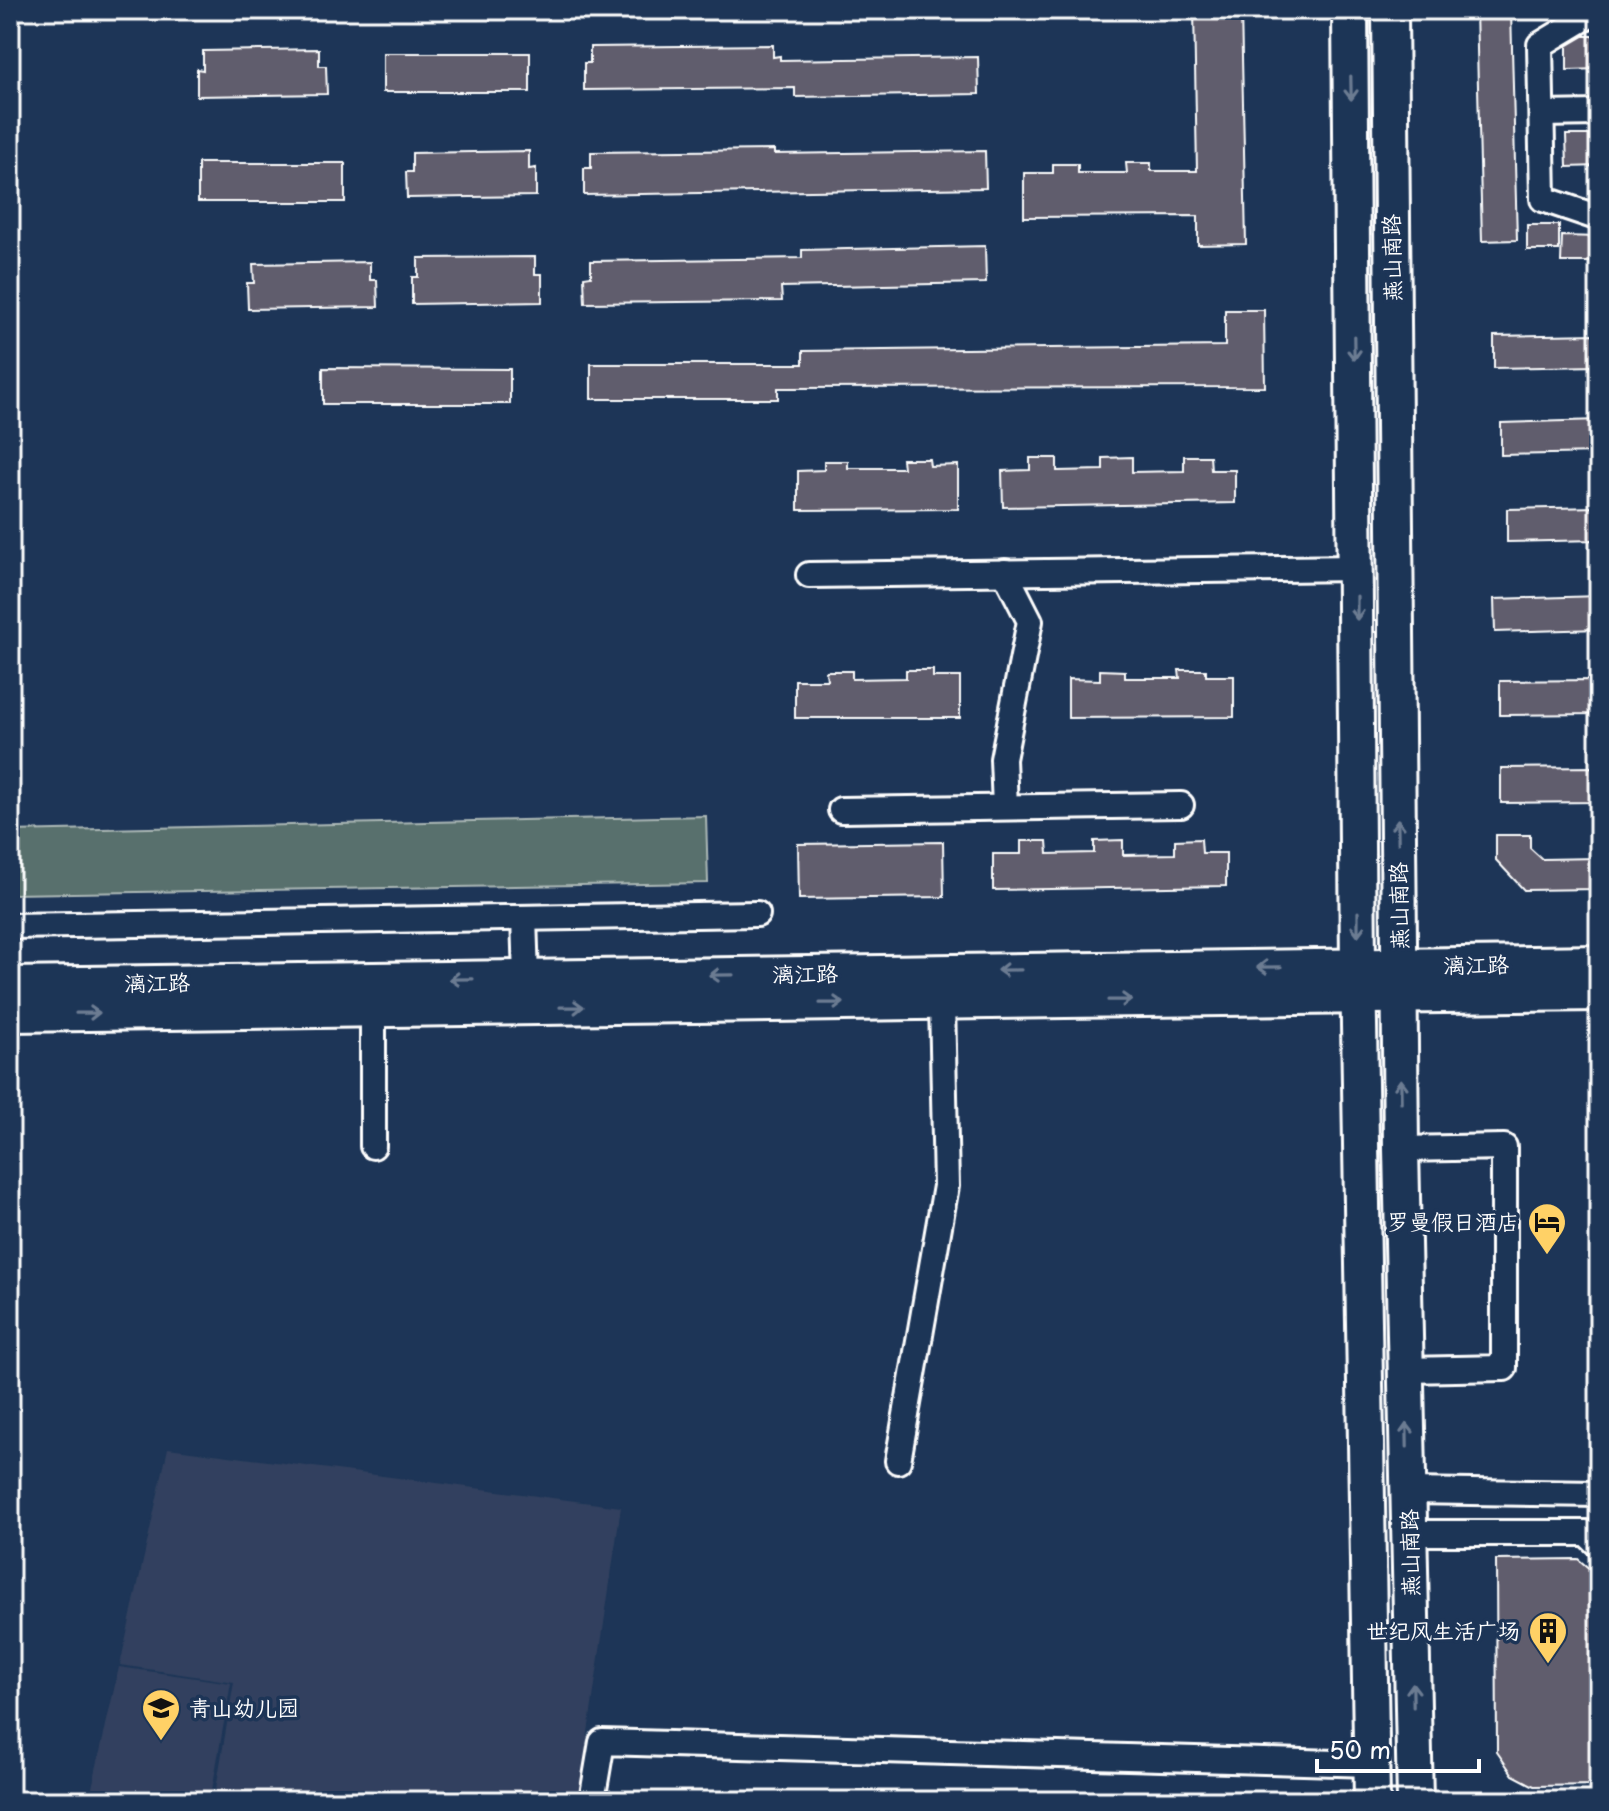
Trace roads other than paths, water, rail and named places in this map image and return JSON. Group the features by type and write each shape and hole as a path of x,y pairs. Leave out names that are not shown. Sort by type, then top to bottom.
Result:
{"main road":[{"name":"燕山南路","path":"1350,10 1359,981 1372,1801"},
{"name":"燕山南路","path":"1390,10 1401,1149 1415,1801"},
{"path":"1354,303 1393,302"},
{"path":"1357,568 1394,567"},
{"name":"漓江路","path":"1400,982 1599,963"},
{"name":"漓江路","path":"10,985 526,978 1359,981 1599,993"},
{"name":"漓江路","path":"10,1014 942,1002 1359,981"},
{"path":"1365,1394 1406,1382"}],"street":[{"path":"1598,10 1540,45 1543,199 1599,218"},
{"path":"1542,114 1599,113"},
{"path":"809,575 1357,568"},
{"path":"1005,572 1030,621 1003,759 1005,807"},
{"path":"841,810 1181,805"},
{"path":"10,926 757,914"},
{"path":"524,918 526,978"},
{"path":"898,1461 946,1186 942,1002"},
{"path":"373,1009 373,1146"},
{"path":"1401,1149 1504,1147 1504,1368 1406,1382"},
{"path":"1409,1491 1599,1494"},
{"path":"1410,1533 1586,1533 1599,1545"},
{"path":"592,1801 602,1742 1371,1764"}],"place":[{"name":"罗曼假日酒店","path":"1547,1256"},
{"name":"世纪风生活广场","path":"1548,1665"},
{"name":"青山幼儿园","path":"161,1742"}]}
